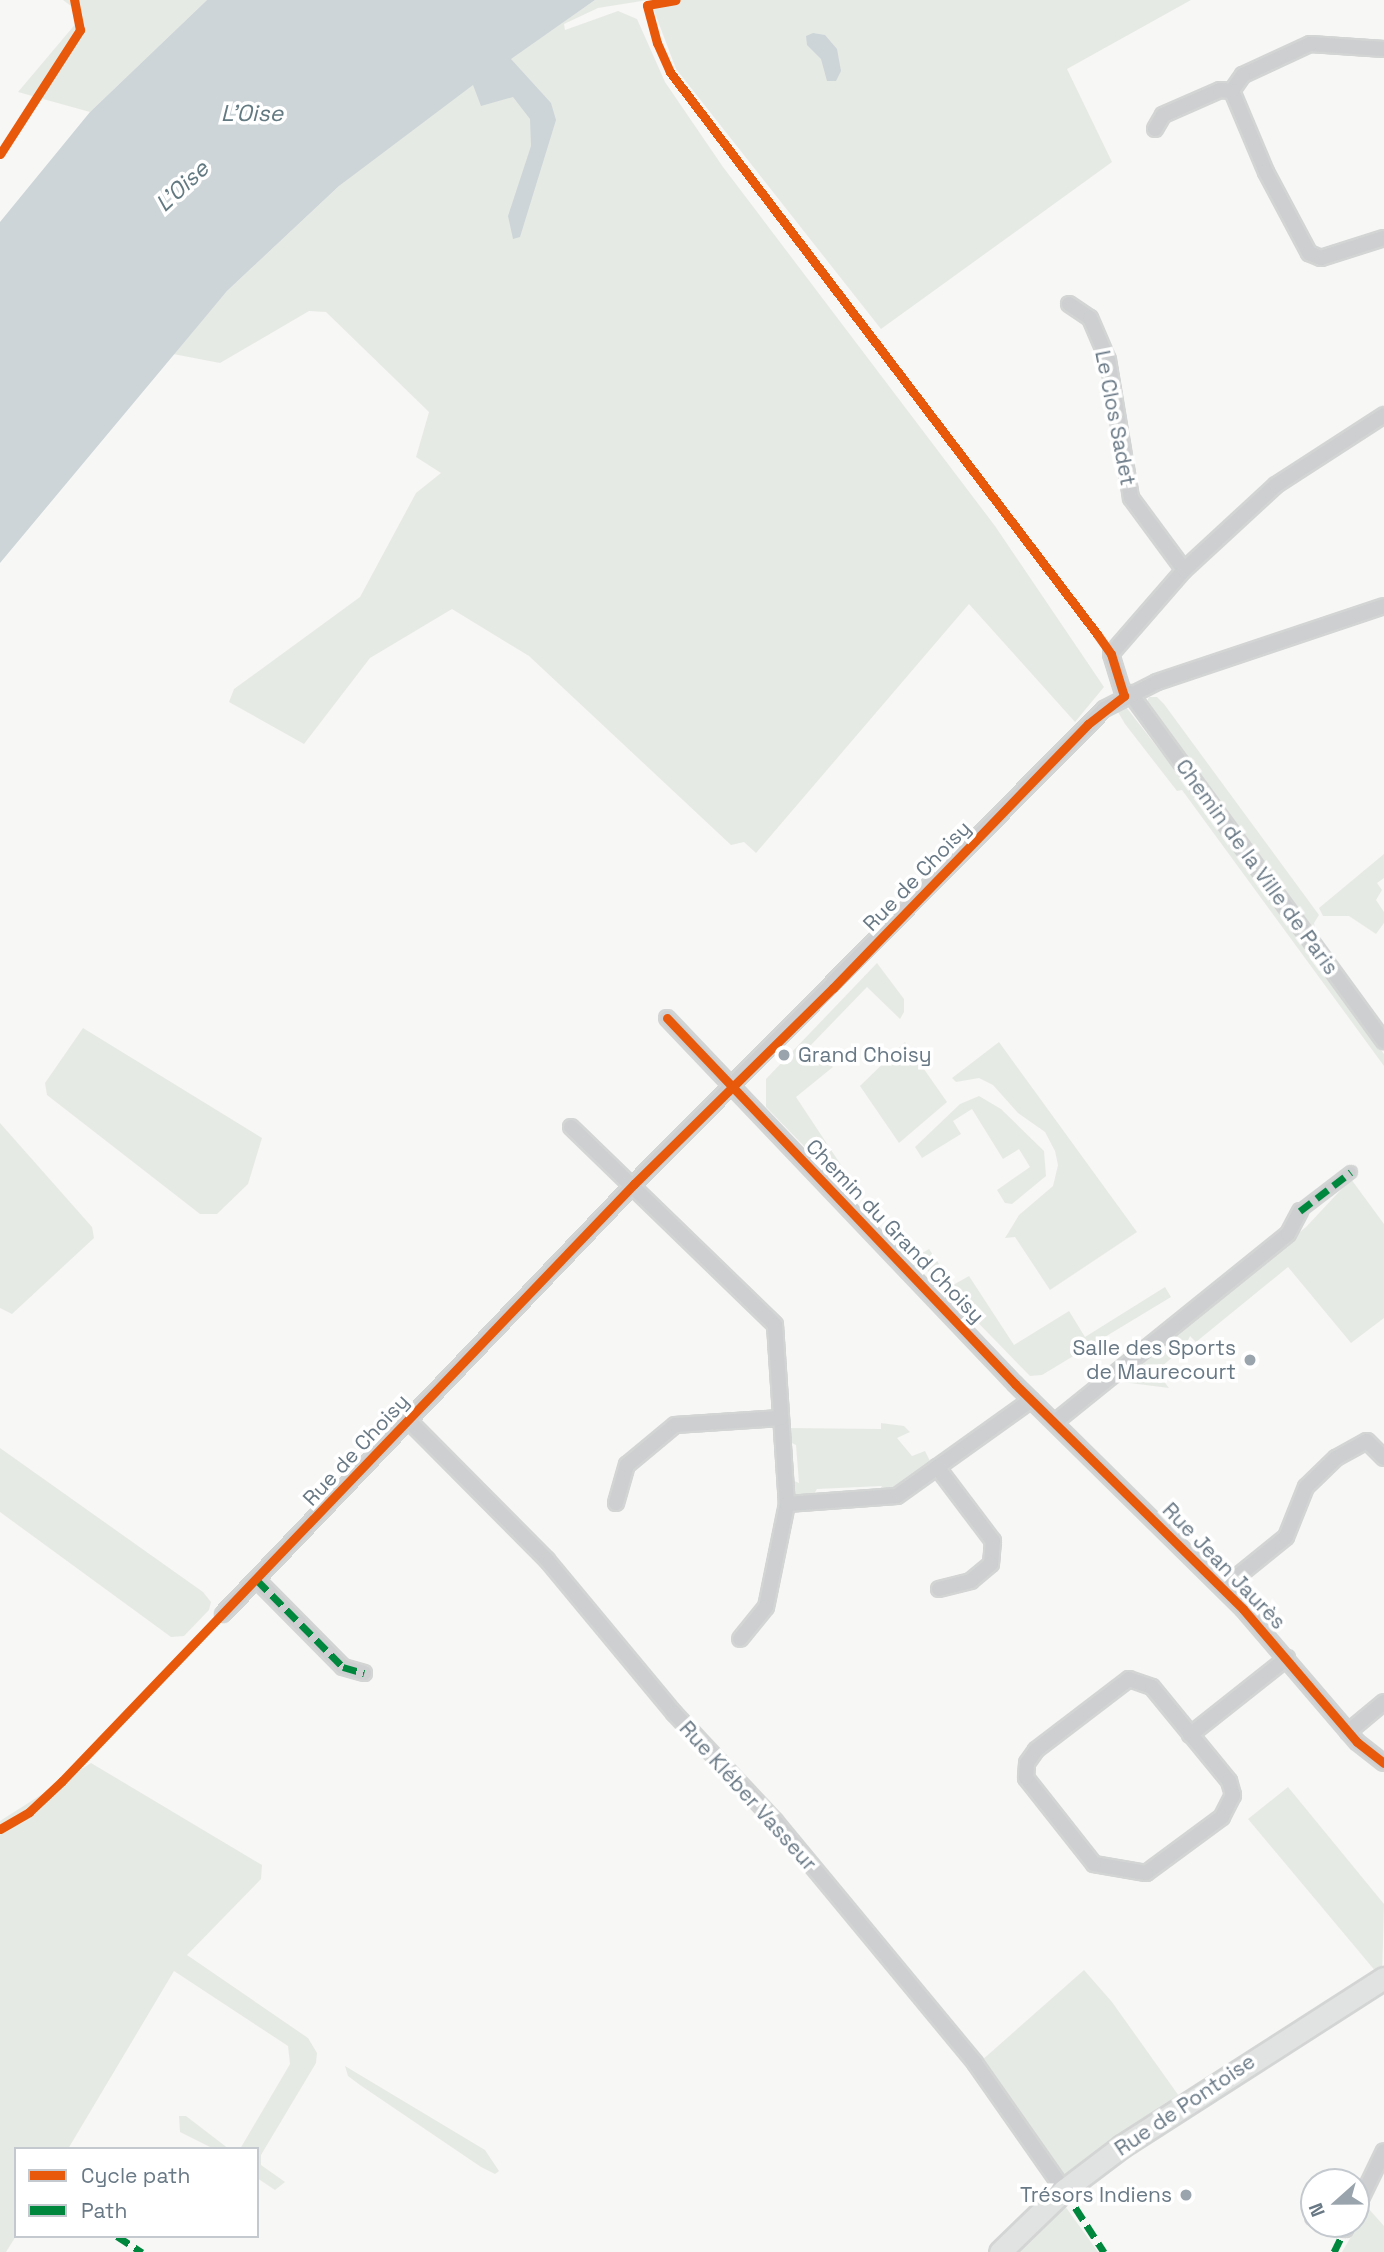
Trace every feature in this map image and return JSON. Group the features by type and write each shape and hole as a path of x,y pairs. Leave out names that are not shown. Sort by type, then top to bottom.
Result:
{"main road":[{"name":"Rue de Pontoise","path":"1000,2252 1064,2190 1183,2104 1384,1978"}],"street":[{"path":"1231,92 1243,75 1310,44 1384,49"},
{"path":"1155,129 1163,115 1220,89 1231,92"},
{"path":"1231,92 1266,172 1309,253 1321,258 1384,238"},
{"name":"Le Clos Sadet","path":"1069,303 1090,318 1108,360 1132,498 1184,570"},
{"path":"1184,570 1276,485 1384,415"},
{"name":"Chemin de la Ville de Paris","path":"1184,570 1111,654 1127,694 1384,1041"},
{"name":"Rue de Choisy","path":"223,1614 634,1184 1087,724 1127,694 1384,606"},
{"path":"667,1018 732,1087"},
{"name":"Chemin du Grand Choisy","path":"732,1087 1031,1400"},
{"path":"571,1127 634,1184 770,1318 780,1350 787,1504 766,1608 740,1639"},
{"path":"1055,1422 1288,1234 1300,1211 1351,1172"},
{"path":"787,1504 897,1496 1031,1400"},
{"name":"Rue Jean Jaurès","path":"1031,1400 1223,1588 1287,1658 1348,1732 1384,1763"},
{"path":"616,1503 626,1465 675,1425 781,1418"},
{"name":"Rue Kléber Vasseur","path":"409,1421 547,1560 674,1713 775,1821 975,2063 1064,2190"},
{"path":"1223,1588 1286,1537 1312,1478 1354,1444 1367,1441 1384,1458"},
{"path":"937,1467 993,1541 991,1564 971,1581 939,1589"},
{"path":"257,1580 343,1667 365,1673"},
{"path":"1190,1735 1287,1658"},
{"path":"1129,1679 1152,1687 1190,1735 1229,1781 1232,1801 1222,1817 1152,1872 1105,1869 1094,1864 1026,1778 1027,1763 1036,1750 1129,1679"},
{"path":"1348,1732 1384,1702"},
{"path":"1370,2180 1384,2151"}],"shaded area":[{"path":"63,0 207,0 90,112 18,92 83,15"},
{"path":"595,0 648,0 598,8 564,24 565,30 618,11 637,19 665,82 723,167 995,526 1104,687 1075,722 969,604 756,853 744,842 731,845 529,656 452,609 370,658 304,744 229,702 234,689 360,597 416,493 441,473 416,457 429,412 326,312 309,311 220,363 173,354 227,291 339,186 420,121"},
{"path":"650,0 1191,0 1067,69 1112,162 881,329 676,69"},
{"path":"1149,697 1157,697 1164,704 1319,915 1314,923 1317,937 1146,704"},
{"path":"1126,707 1200,802 1209,807 1210,817 1384,1054 1384,1066 1182,790 1177,791 1125,724 1118,712"},
{"path":"1384,854 1384,878 1377,883 1382,890 1376,900 1384,912 1384,923 1376,934 1349,916 1323,916 1319,908"},
{"path":"877,963 904,999 904,1012 900,1019 867,987 810,1046 833,1067 796,1097 843,1168 832,1175 766,1107 766,1079"},
{"path":"83,1028 262,1138 248,1184 217,1214 200,1214 47,1095 45,1083"},
{"path":"905,1042 947,1102 899,1143 860,1086"},
{"path":"999,1042 1137,1232 1050,1290 1015,1237 1005,1238 1019,1215 1053,1186 1058,1165 1055,1151 1045,1132 1018,1113 993,1085 979,1078 956,1082 952,1078"},
{"path":"979,1096 1001,1109 1044,1151 1046,1176 1012,1204 1005,1203 997,1190 1030,1167 1019,1149 1003,1159 972,1109 953,1121 961,1134 922,1158 915,1147 960,1104"},
{"path":"0,1123 92,1227 94,1238 12,1314 0,1308"},
{"path":"1351,1179 1384,1224 1384,1318 1351,1343 1288,1267 1196,1342 1190,1336 1185,1347 1156,1371 1169,1388 1114,1381 1306,1227"},
{"path":"929,1249 953,1285 969,1276 1014,1345 1069,1311 1085,1337 1165,1287 1171,1297 1042,1375 1030,1376 918,1261 917,1256"},
{"path":"881,1423 904,1426 910,1432 897,1438 912,1456 925,1451 932,1465 874,1499 882,1486 817,1489 809,1503 796,1504 785,1477 799,1483 796,1445 783,1439 788,1428 881,1429"},
{"path":"0,1448 203,1592 211,1602 209,1610 184,1636 171,1637 0,1512"},
{"path":"91,1763 262,1865 261,1879 187,1955 308,2038 317,2053 316,2063 261,2155 261,2165 285,2182 275,2190 259,2179 259,2147 241,2147 290,2064 288,2046 174,1971 69,2147 14,2147 15,2238 6,2252 0,2252 0,1821"},
{"path":"1288,1787 1384,1904 1382,1979 1248,1819"},
{"path":"1084,1970 1112,2002 1179,2096 1064,2175 981,2061"},
{"path":"345,2066 485,2150 499,2171 495,2174 481,2167 360,2085 348,2076"},
{"path":"179,2116 186,2116 226,2147 210,2147 180,2132"},
{"path":"1065,2206 1098,2252 1016,2252 1048,2220"},
{"path":"1370,2210 1384,2226 1384,2252 1342,2252 1350,2238 1370,2238"}],"water":[{"name":"L’Oise","path":"207,0 595,0 511,59 551,103 556,120 520,237 513,239 508,216 531,146 530,119 513,97 481,106 473,85 339,186 227,291 0,563 0,222 90,112"},
{"path":"813,33 825,35 837,49 841,71 836,81 827,81 821,59 807,45 806,36"}],"marked path":[{"path":"1300,1211 1351,1172"},
{"path":"257,1580 343,1667 364,1673"},
{"path":"1064,2190 1104,2252"},
{"path":"120,2238 142,2252"},
{"path":"1334,2252 1341,2238"}],"cycle path":[{"path":"0,154 80,30 74,0"},
{"path":"0,1829 29,1812 62,1781 634,1184 833,988 1088,724 1124,696 1111,654 1097,634 670,72 657,43 647,5 676,0"},
{"path":"667,1018 1015,1384 1243,1609 1357,1742 1384,1763"}],"place":[{"name":"Grand Choisy","path":"784,1055"},
{"name":"Salle des Sports de Maurecourt","path":"1250,1360"},
{"name":"Trésors Indiens","path":"1186,2195"}],"water label":[{"name":"L'Oise","path":"182,186"}]}
